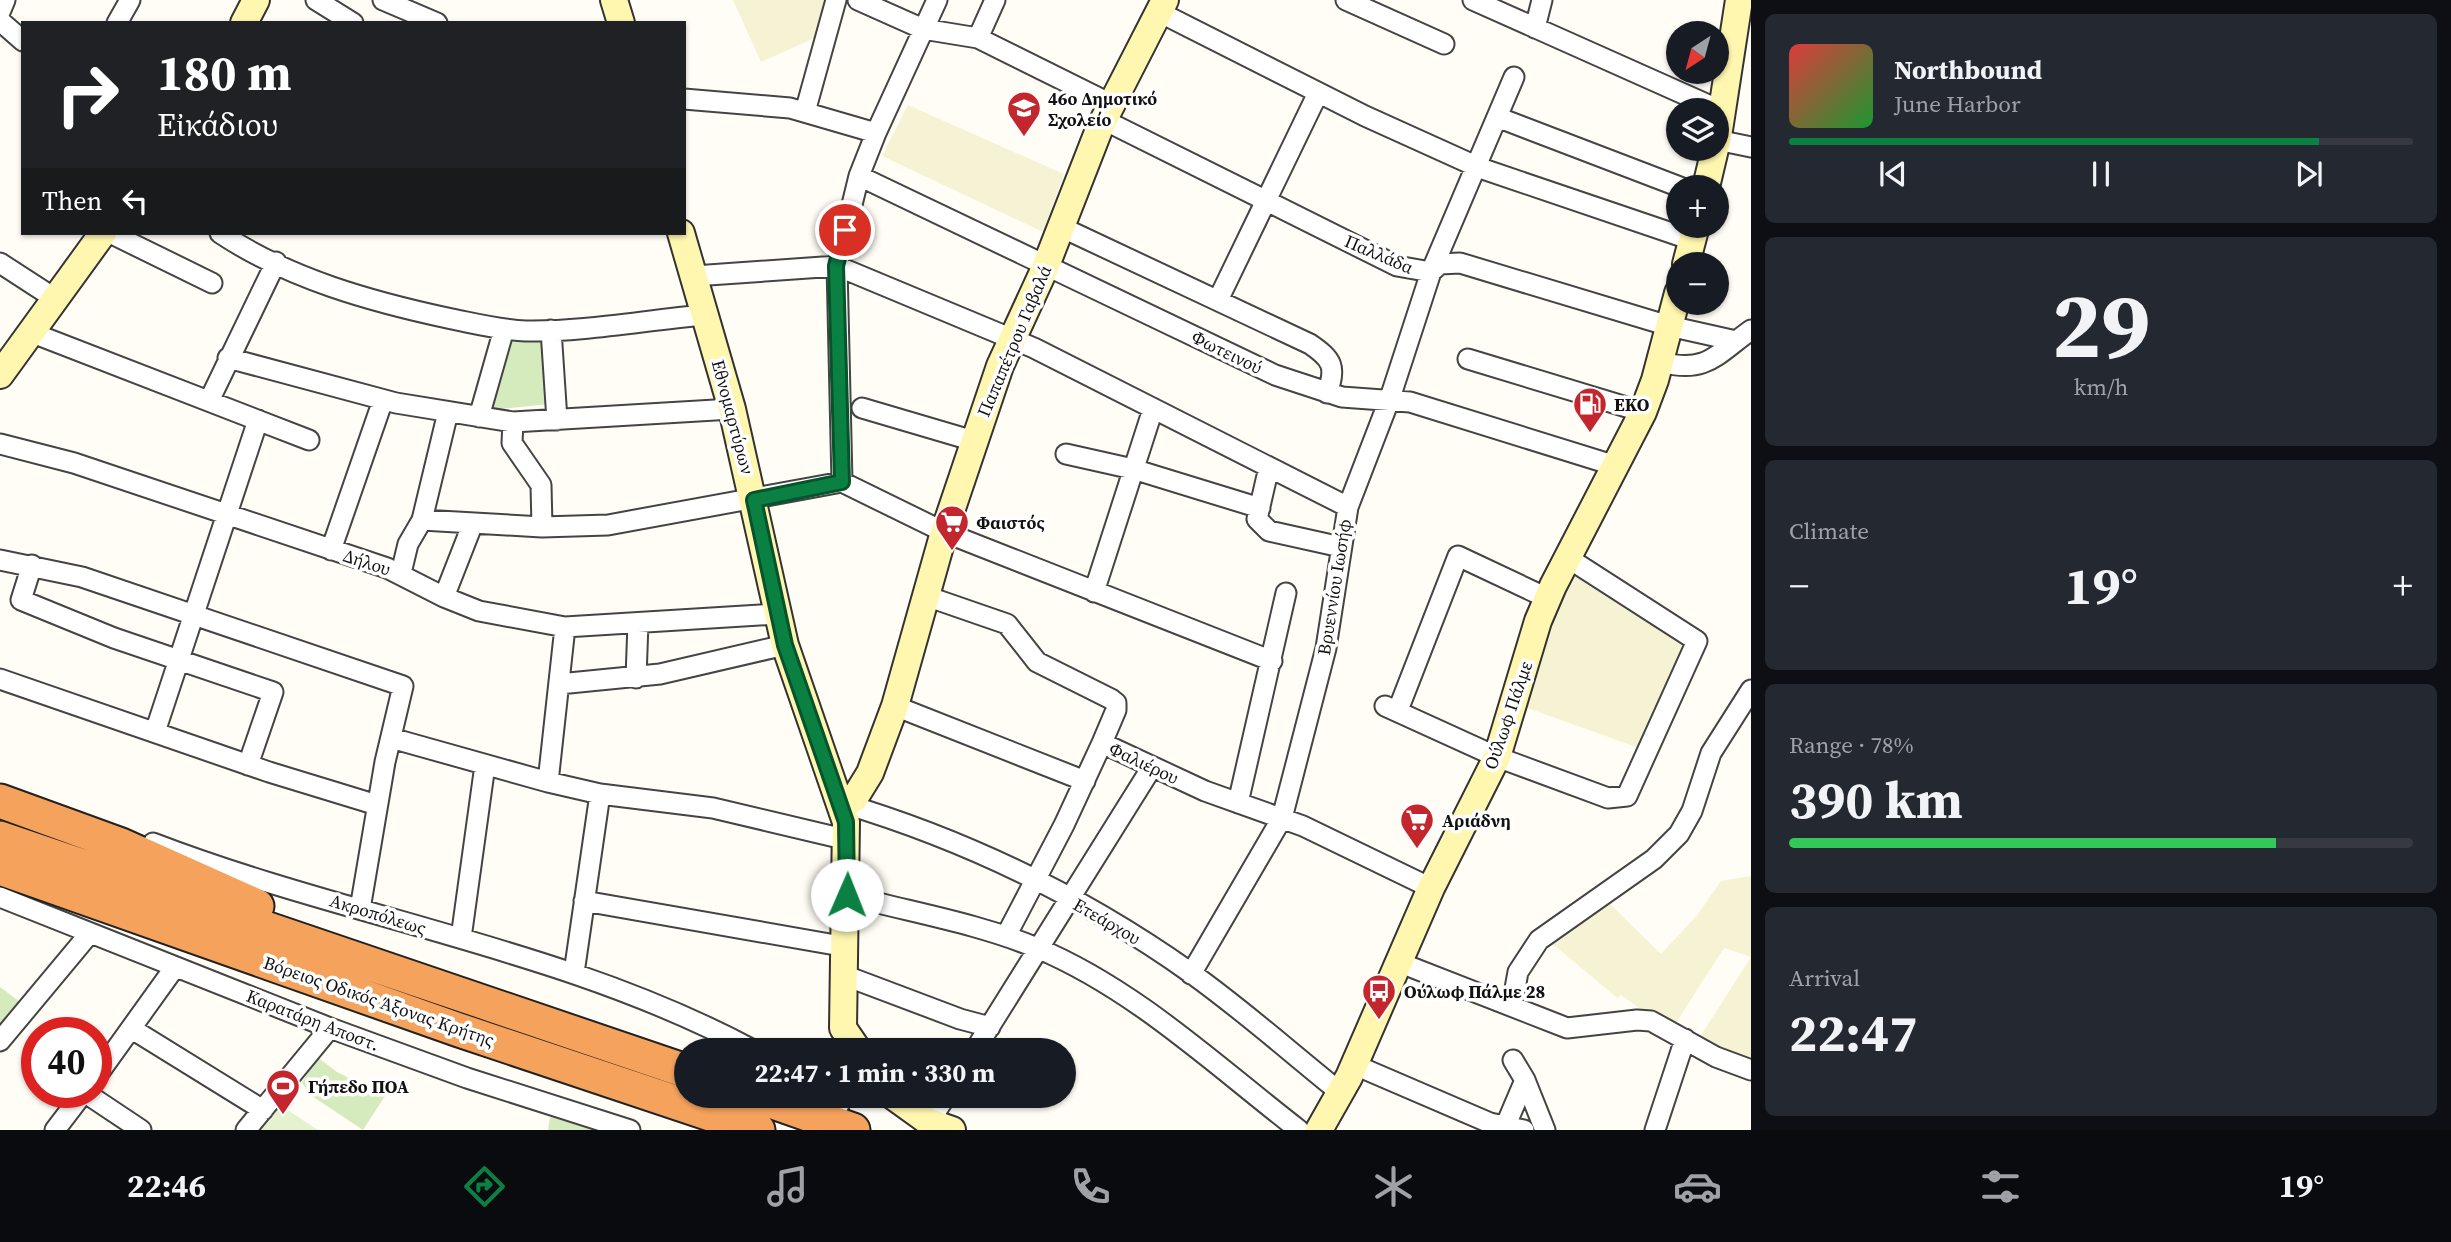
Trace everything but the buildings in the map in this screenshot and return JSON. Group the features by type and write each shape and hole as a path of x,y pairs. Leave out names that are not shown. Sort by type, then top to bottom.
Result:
{"highway":[{"path":"0,801 158,860 389,970"},
{"name":"Βόρειος Οδικός Άξονας Κρήτης","path":"0,838 674,1067"},
{"name":"Βόρειος Οδικός Άξονας Κρήτης","path":"0,868 459,1030 758,1130"}],"street":[{"path":"0,12 5,0"},
{"path":"118,21 130,0"},
{"path":"245,21 256,0"},
{"path":"316,0 350,21"},
{"path":"383,0 430,21"},
{"path":"614,0 620,21"},
{"path":"805,112 836,0"},
{"name":"Παλλάδα","path":"858,0 923,29 978,38 1266,201 1397,266 1431,272 1440,264 1460,263 1670,326 1743,335"},
{"path":"842,482 836,266 859,176 876,132 937,0"},
{"path":"978,38 995,0"},
{"path":"1346,0 1444,44"},
{"path":"1473,0 1691,98"},
{"path":"1535,28 1542,0"},
{"path":"1726,98 1739,0"},
{"path":"1162,6 1318,93 1477,167 1691,243"},
{"name":"Παπαπέτρου Γαβαλά","path":"842,803 854,799 870,773 895,706 944,532 994,381 1045,268 1107,112 1162,6"},
{"path":"0,21 21,39"},
{"name":"Βρυεννίου Ιωσήφ","path":"1191,974 1282,818 1326,648 1348,507 1390,398 1431,272 1514,77"},
{"path":"1219,300 1318,93"},
{"path":"686,99 755,103 805,112 876,132"},
{"path":"1497,117 1666,182"},
{"path":"1729,143 1751,147"},
{"name":"Φωτεινού","path":"859,176 1248,364 1342,397 1390,398 1426,406 1616,466"},
{"path":"1061,227 1219,300 1327,355 1334,365 1334,376 1327,393"},
{"path":"0,374 101,235"},
{"path":"114,235 212,282"},
{"path":"224,235 309,278 382,304 504,330 551,330 705,315"},
{"name":"Εθνομαρτύρων","path":"682,235 732,409 785,645 842,803 848,840 848,1038"},
{"path":"209,401 276,262"},
{"path":"0,263 54,298"},
{"path":"694,276 836,266 1013,339 1348,507"},
{"name":"Ούλωφ Πάλμε","path":"1319,1130 1355,1065 1431,888 1497,757 1547,598 1643,412 1661,362 1673,315"},
{"path":"479,417 504,330"},
{"path":"551,330 557,420"},
{"path":"30,332 309,440"},
{"path":"1661,362 1681,367 1700,366 1743,335"},
{"path":"228,358 383,400 513,422 732,409"},
{"path":"1468,359 1643,412"},
{"path":"331,550 383,400"},
{"path":"862,408 974,441"},
{"path":"1094,593 1153,409"},
{"name":"Δήλου","path":"0,444 74,463 401,573 408,544 422,520 448,412"},
{"path":"155,732 258,420"},
{"path":"513,422 512,443 541,485 542,527"},
{"path":"1066,454 1133,469 1260,508"},
{"path":"1269,467 1258,523 1266,529 1341,547"},
{"path":"422,520 542,527 608,526 842,482 944,532 1272,661"},
{"path":"444,597 473,523"},
{"path":"1547,598 1458,556 1392,708 1497,757 1608,798 1620,799 1630,792 1697,641 1568,558"},
{"path":"0,560 75,575 403,686 377,805 360,909"},
{"path":"32,565 21,600 114,638 273,692 248,765"},
{"path":"401,573 444,597 479,611 565,627 778,614"},
{"path":"1238,803 1286,593"},
{"name":"Φαλιέρου","path":"926,596 1007,624 1037,662 1111,699 1116,710 1102,743 1238,803 1282,818 1431,888"},
{"path":"636,678 638,623"},
{"path":"548,782 565,627"},
{"path":"559,684 636,678 785,645"},
{"path":"0,679 248,765 377,805"},
{"path":"1512,1005 1518,972 1539,940 1654,859 1679,834 1692,811 1711,753 1751,690"},
{"path":"895,706 1085,781"},
{"path":"391,738 600,794 713,808 848,840"},
{"path":"1006,936 1102,743"},
{"path":"461,938 485,765"},
{"path":"983,1038 1152,767"},
{"name":"Ακροπόλεως","path":"0,785 166,848 574,973 651,1000 729,1038"},
{"path":"574,973 600,794"},
{"name":"Ετεάρχου","path":"842,803 964,847 1036,880 1191,974 1341,1093"},
{"path":"847,895 1006,936 1037,948 1099,980 1137,1005 1299,1130"},
{"name":"Καρατάρη Αποστ.","path":"0,897 330,1028 467,1078 630,1130"},
{"path":"584,901 847,947"},
{"path":"0,1041 90,933"},
{"path":"1398,962 1567,1028 1645,1020 1662,1025 1716,1057 1751,1070"},
{"path":"112,1056 175,967"},
{"path":"846,976 990,1027"},
{"path":"246,1130 330,1028"},
{"path":"132,1029 262,1110"},
{"path":"1655,1130 1685,1040"},
{"path":"1513,1060 1525,1080 1545,1130"},
{"path":"1355,1065 1424,1097 1515,1129 1525,1080"},
{"path":"55,1130 72,1108"},
{"path":"108,1108 141,1130"},
{"path":"912,1108 940,1126 944,1108"}],"shaded area":[{"path":"733,0 826,0 817,37 761,62"},
{"path":"908,105 1064,174 1043,232 882,156"},
{"path":"1571,574 1684,646 1639,748 1522,706"},
{"path":"1751,876 1751,957 1724,948 1674,1026 1653,1018 1621,995 1617,998 1548,940 1608,902 1661,954 1698,914 1721,881"},
{"path":"1751,957 1751,1066 1696,1043"}],"green space":[{"path":"544,332 549,404 490,410 510,337"},
{"path":"0,987 20,1002 0,1026"},
{"path":"317,1057 337,1072 385,1096 363,1130 312,1096 302,1083"},
{"name":"Γήπεδο ΠΟΑ","path":"277,1103 318,1130 259,1130"},
{"path":"550,1117 598,1130 548,1130"}],"place":[{"name":"46ο Δημοτικό Σχολείο","path":"1024,138"},
{"name":"EKO","path":"1590,434"},
{"name":"Φαιστός","path":"952,552"},
{"name":"Αριάδνη","path":"1417,850"},
{"name":"Ούλωφ Πάλμε 28","path":"1379,1021"},
{"name":"Γήπεδο ΠΟΑ","path":"283,1116"}],"route":[{"path":"845,230 836,266 839,282 842,482 754,500 785,645 802,699 842,803 848,840 847,895"}]}
